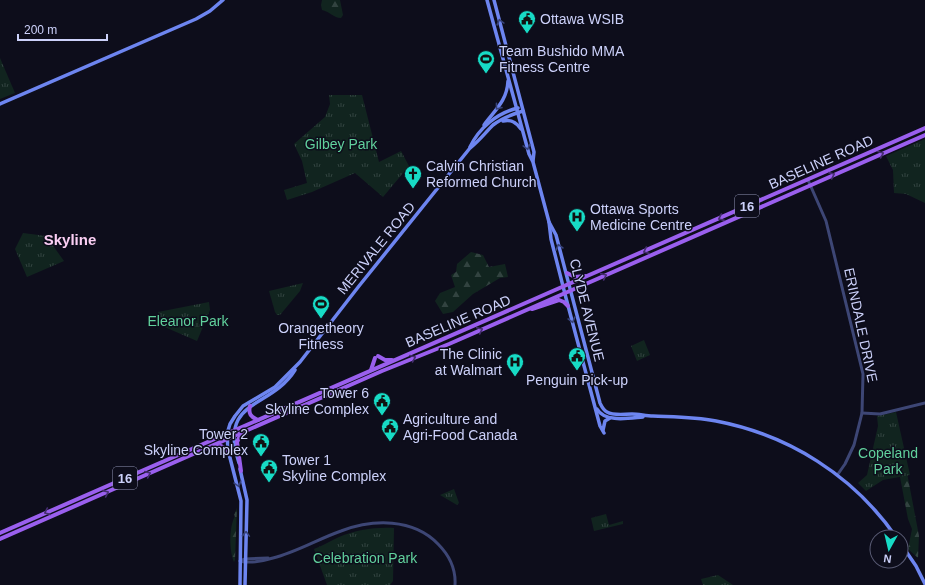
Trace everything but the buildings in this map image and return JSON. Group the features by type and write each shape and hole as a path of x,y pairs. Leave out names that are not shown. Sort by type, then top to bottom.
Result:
{"main road":[{"path":"0,104 196,19 210,11 223,0"},
{"path":"487,0 516,108"},
{"path":"494,0 522,107"},
{"path":"478,133 504,99 507,90 508,77"},
{"name":"MERIVALE ROAD","path":"245,585 247,504 241,471 235,452 233,436 240,417 250,406 285,384 291,377 300,362 359,286 470,148 478,133 496,117 516,108 522,107"},
{"name":"CLYDE AVENUE","path":"522,107 534,152 533,162"},
{"name":"CLYDE AVENUE","path":"516,108 529,154 533,162 549,222 563,287 596,406 600,426 604,433 603,426 605,421 611,418"},
{"name":"MERIVALE ROAD","path":"470,148 479,142 498,122 523,111"},
{"path":"498,122 507,120 517,124 522,130"},
{"name":"BASELINE ROAD","path":"0,539 256,427 309,403 371,371 400,358 925,128"},
{"name":"BASELINE ROAD","path":"0,533 307,399 444,346 925,135"},
{"name":"CLYDE AVENUE","path":"549,222 556,235 601,405 605,410 611,413 652,416"},
{"path":"658,246 660,251"},
{"path":"566,273 575,277 591,275"},
{"path":"520,312 559,300 568,306"},
{"path":"441,340 444,346"},
{"path":"371,371 376,357 385,360 400,358"},
{"name":"MERIVALE ROAD","path":"240,585 241,501 229,454 227,434 232,421 240,409 275,387 300,362"},
{"path":"380,367 382,371"},
{"path":"587,374 592,375"},
{"path":"307,399 309,403"},
{"path":"250,406 250,414 258,420"},
{"path":"596,406 600,413 611,418 652,416 712,421 775,438 808,455 838,474 881,517 890,529"},
{"path":"241,471 237,442 241,436 256,427"},
{"path":"197,452 221,446 226,449 229,454"},
{"path":"167,459 170,464"},
{"path":"909,556 925,584"}],"street":[{"name":"ERINDALE DRIVE","path":"808,180 826,221 863,374 862,413 854,445 845,464 838,474"},
{"path":"862,413 880,414 925,403"},
{"path":"240,561 274,558 302,548 348,528 374,524 399,524 420,530 439,544 452,563 455,585"}],"green space":[{"path":"322,0 340,0 343,15 341,18 322,10"},
{"path":"0,58 15,93 0,99"},
{"name":"Gilbey Park","path":"329,95 362,95 379,162 401,151 409,166 383,197 355,173 312,192 287,200 284,190 307,183 302,161 294,144 325,117 330,104"},
{"path":"925,139 925,203 906,194 894,193 893,170 886,156"},
{"path":"23,233 46,236 64,261 27,277 15,249"},
{"path":"471,252 483,255 489,267 505,264 508,277 500,278 473,294 453,312 443,314 435,301 440,293 455,287 451,275 456,272 457,264"},
{"path":"303,283 300,291 280,315 277,315 269,291"},
{"name":"Eleanor Park","path":"209,302 210,310 197,341 160,325 158,312"},
{"path":"644,340 650,355 637,361 631,346"},
{"name":"Copeland Park","path":"896,412 910,475 883,480 866,491 858,483 867,475 878,426 877,416"},
{"path":"897,420 919,536 918,558 909,550 912,529 908,519 900,477 903,475"},
{"path":"454,489 459,503 457,505 440,495"},
{"path":"237,508 234,562 230,539 234,515"},
{"path":"606,514 609,525 623,521 623,524 594,531 591,518"},
{"name":"Celebration Park","path":"380,528 394,528 393,581 390,585 327,585 314,549 352,532"},
{"path":"718,575 733,585 703,585 701,579"}],"place":[{"name":"Ottawa WSIB","path":"527,34"},
{"name":"Team Bushido MMA Fitness Centre","path":"486,74"},
{"name":"Calvin Christian Reformed Church","path":"413,189"},
{"name":"Ottawa Sports Medicine Centre","path":"577,232"},
{"name":"Orangetheory Fitness","path":"321,319"},
{"name":"Penguin Pick-up","path":"577,371"},
{"name":"The Clinic at Walmart","path":"515,377"},
{"name":"Tower 6 Skyline Complex","path":"382,416"},
{"name":"Agriculture and Agri-Food Canada","path":"390,442"},
{"name":"Tower 2 Skyline Complex","path":"261,457"},
{"name":"Tower 1 Skyline Complex","path":"269,483"}],"district":[{"name":"Skyline","path":"70,239"}]}
